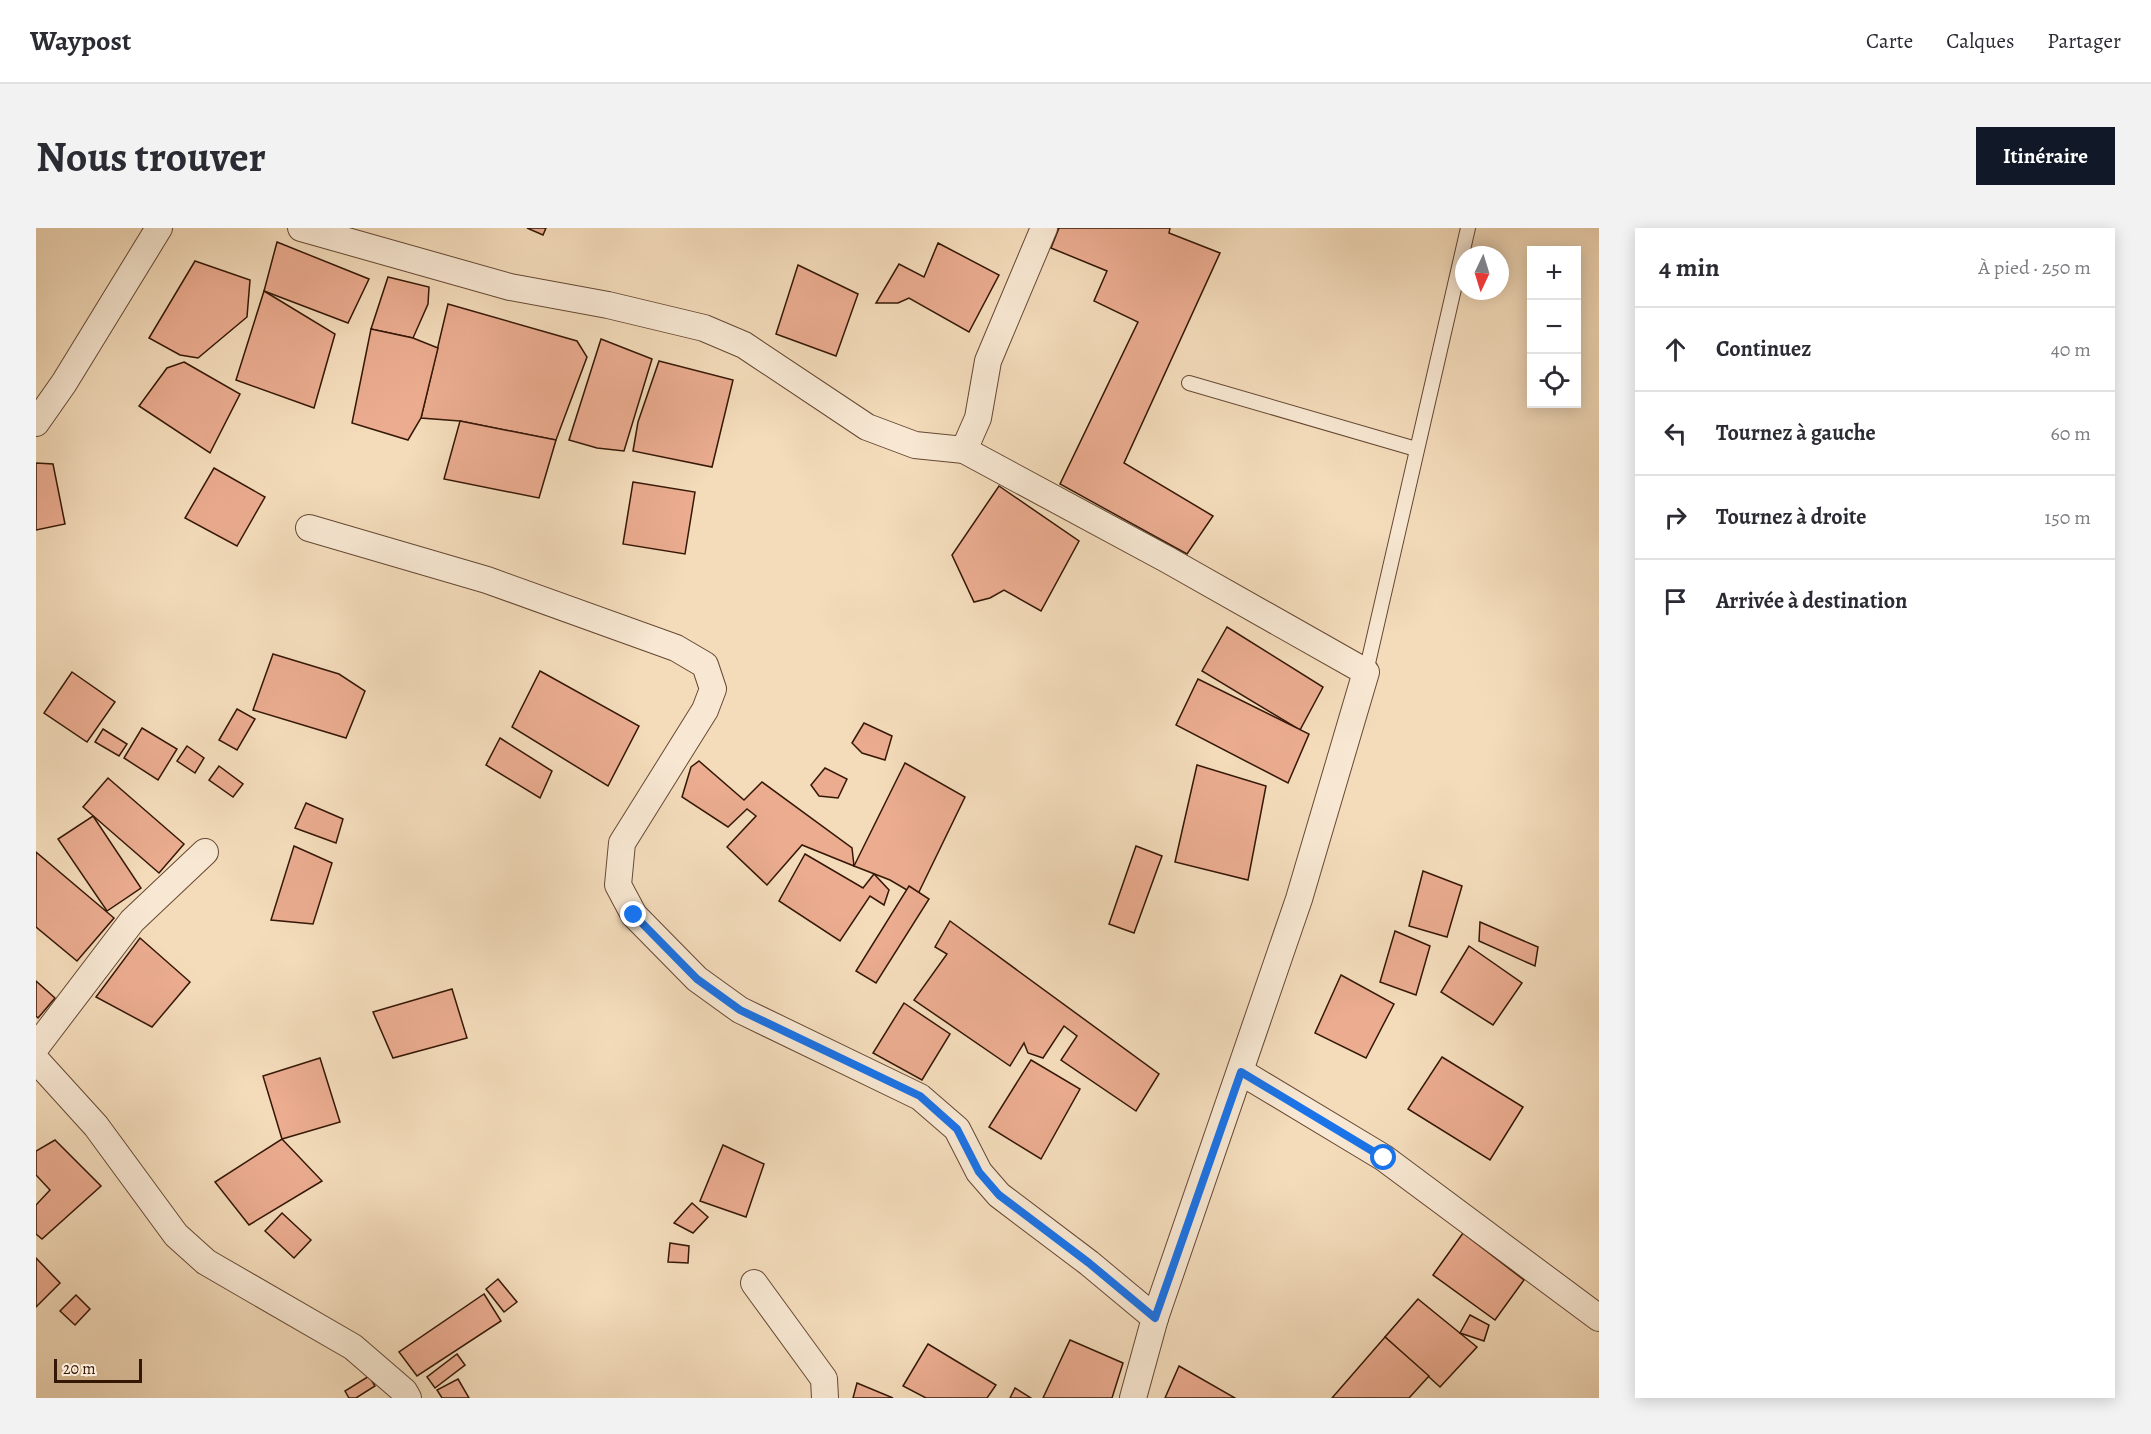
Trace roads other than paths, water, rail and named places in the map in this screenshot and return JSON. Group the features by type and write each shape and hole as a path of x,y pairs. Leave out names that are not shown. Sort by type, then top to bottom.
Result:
{"street":[{"path":"36,423 64,383 159,228"},
{"path":"301,228 510,287 608,305 704,328 744,345 867,427 915,445 964,450 1168,560 1366,672 1299,899 1155,1318 1133,1398"},
{"path":"964,450 978,418 988,361 1044,228"},
{"path":"309,528 487,580 676,648 705,665 713,689 705,710 622,843 618,885 634,915 697,979 740,1010 920,1096 957,1129 979,1172 999,1195 1089,1263 1155,1318"},
{"path":"36,1047 132,921 205,852"},
{"path":"36,1060 96,1126 176,1235 206,1262 353,1347 404,1391 408,1398"},
{"path":"1241,1072 1384,1158 1599,1318"},
{"path":"754,1283 824,1379 825,1398"}],"lane":[{"path":"1366,672 1468,228"},
{"path":"1189,382 1416,450"}]}
